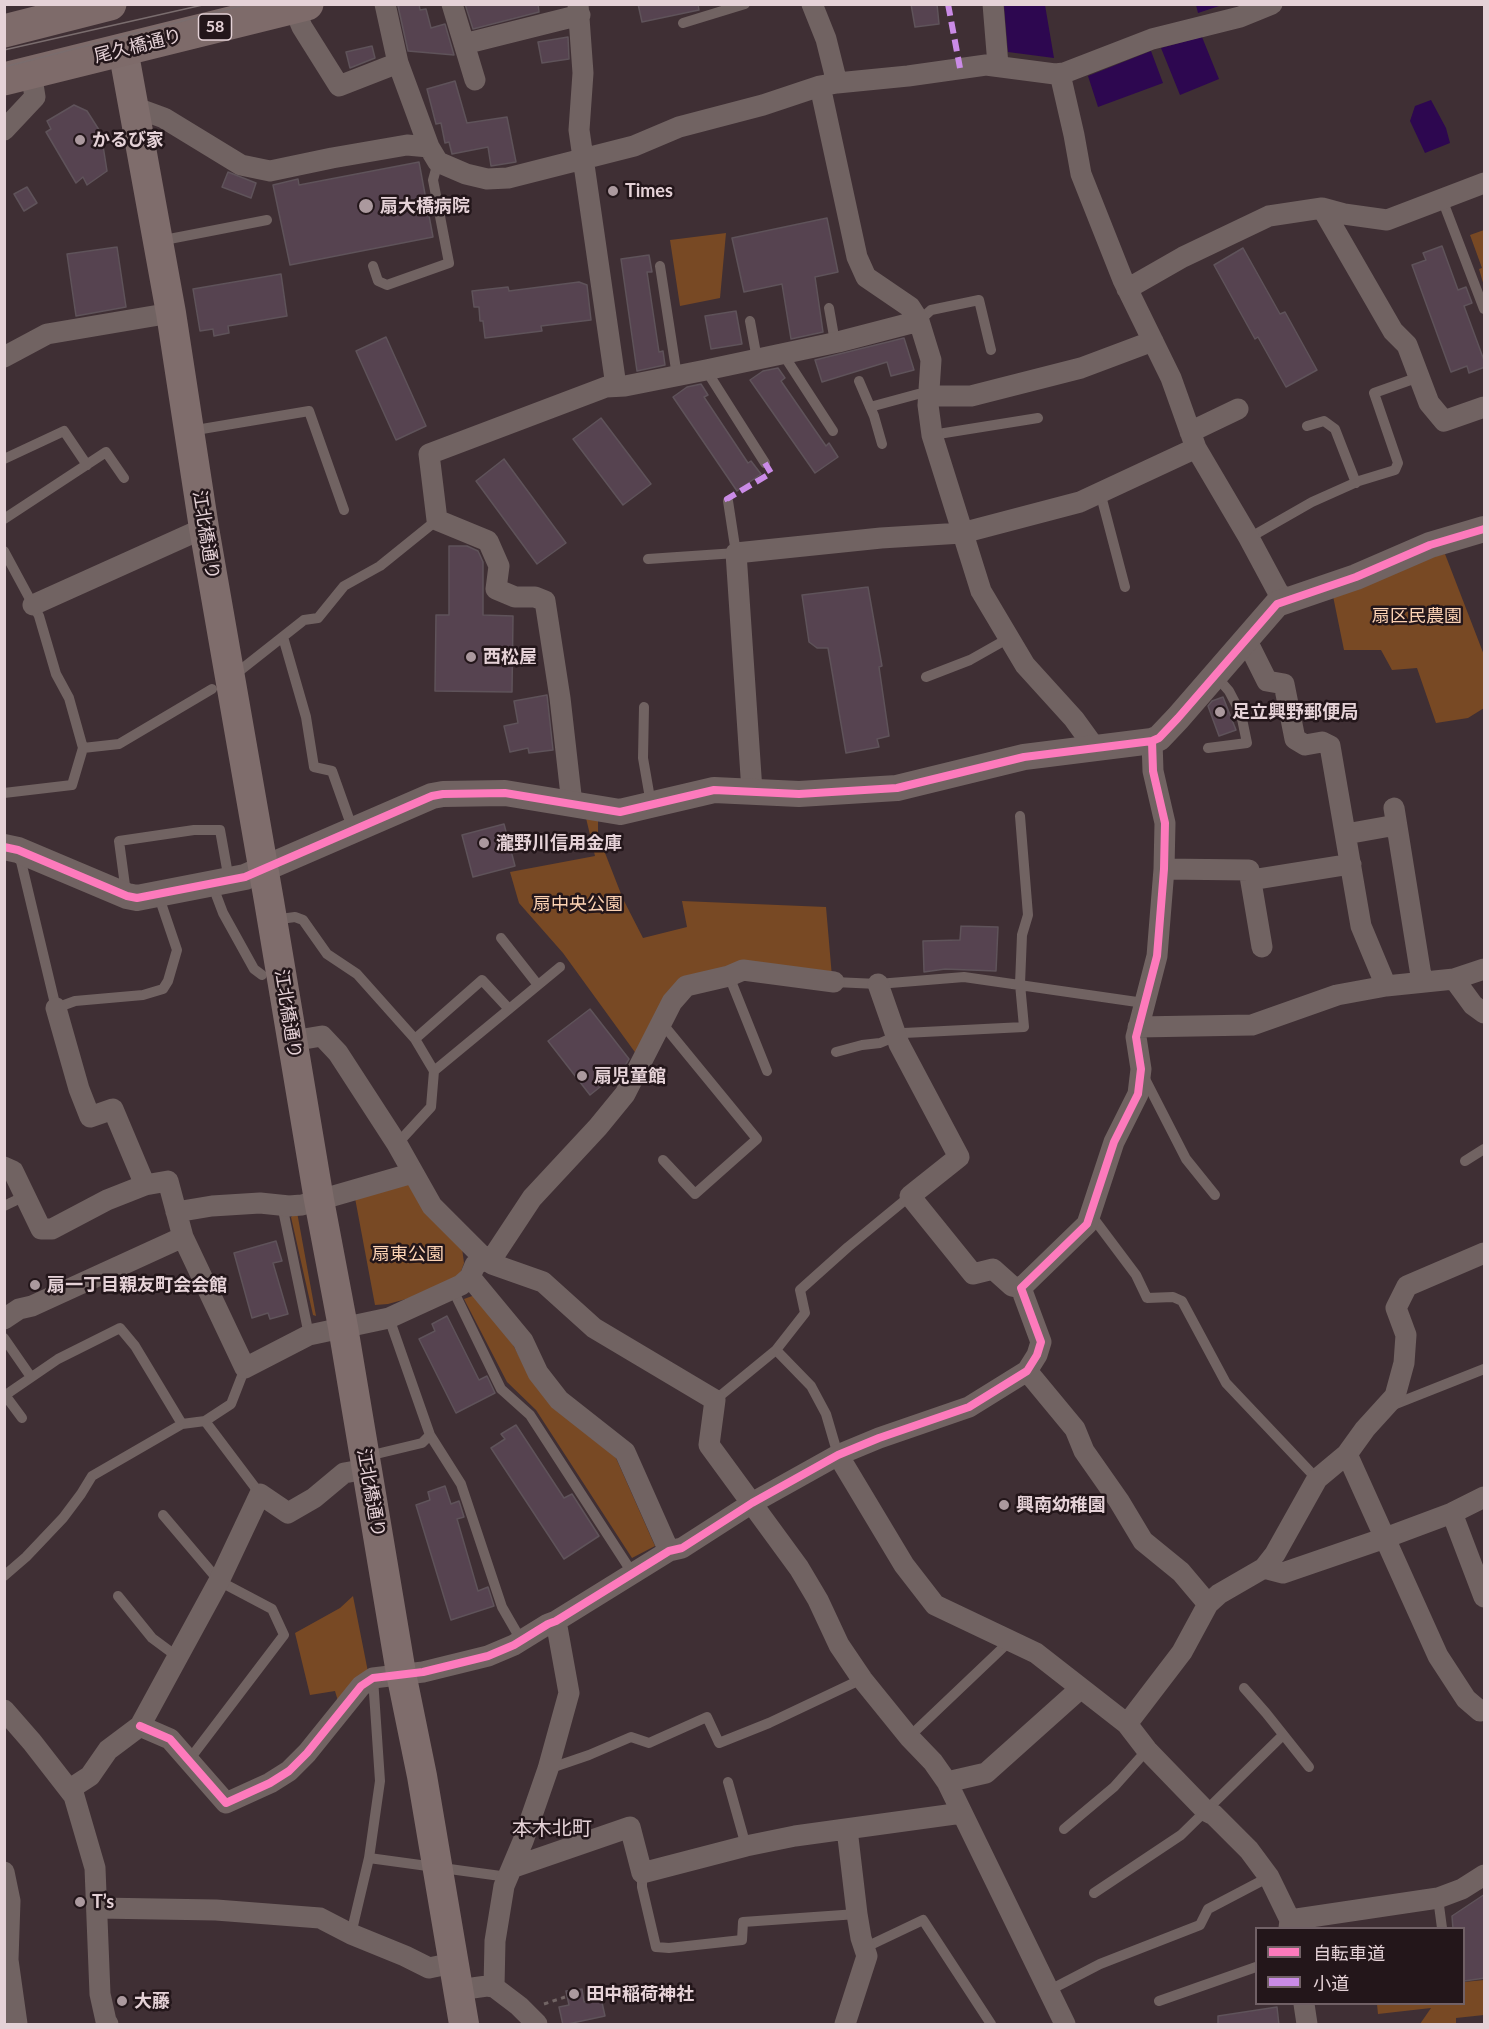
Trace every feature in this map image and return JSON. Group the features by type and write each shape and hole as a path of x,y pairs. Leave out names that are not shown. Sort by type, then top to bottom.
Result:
{"main road":[{"path":"4,32 111,4"},
{"name":"江北橋通り","path":"111,4 123,49 171,313 204,528 221,683 264,870 366,1463 387,1675 422,1776 464,2025"},
{"name":"尾久橋通り","path":"18,76 301,6"}],"street":[{"path":"385,4 398,63 433,155"},
{"path":"452,4 475,80"},
{"path":"812,4 826,39 828,85 857,256 867,277 910,308 919,321 931,360 928,396 932,435 981,591 1025,665 1074,719 1095,748"},
{"path":"993,4 998,65"},
{"path":"134,107 164,118 241,165 270,171 407,146 433,155 466,174 487,179 508,178 634,146 679,126 763,105 828,85 998,65 1060,74 1152,39 1239,17 1272,4"},
{"path":"301,6 302,27 339,86 398,63"},
{"path":"464,44 579,10 583,73 579,130 616,386"},
{"path":"1060,74 1081,174 1128,289 1171,378 1193,440 1278,592 1286,600"},
{"path":"4,130 35,98 18,76"},
{"path":"1128,289 1183,257 1269,216 1322,208 1344,214 1387,220 1485,183"},
{"path":"1322,208 1393,331 1407,345 1429,403 1444,420 1485,407"},
{"path":"4,357 47,334 171,313"},
{"path":"572,804 560,698 545,601 535,597 515,597 496,589 499,566 488,541 436,520 429,454 606,387 677,376 783,354 919,321"},
{"path":"928,396 970,396 1081,368 1153,341"},
{"path":"752,791 736,553 881,538 962,533 1080,502 1193,440 1238,409"},
{"path":"33,605 204,528"},
{"path":"11,848 127,896 137,898 220,882 264,870 432,796 443,794 505,793 620,812 714,790 799,794 897,788 1024,757 1152,741 1159,738 1216,676 1274,607 1286,600 1356,577 1430,545 1485,529"},
{"path":"1247,640 1267,681 1284,684 1295,739 1305,746 1322,742 1330,746 1361,926 1386,986"},
{"path":"1021,1288 1087,1224 1114,1142 1138,1094 1141,1069 1136,1037 1157,956 1164,869 1165,823 1153,771 1152,741"},
{"path":"1346,834 1395,816 1422,982"},
{"path":"1251,880 1351,864"},
{"path":"1164,869 1249,870 1262,947"},
{"path":"4,1167 13,1171 41,1229 52,1229 107,1200 145,1185 168,1181 183,1237 245,1368 309,1335 389,1318 461,1285 470,1276 475,1265 495,1254 532,1198 598,1127 625,1094 672,1002 686,986 729,976 743,969 834,982"},
{"path":"1138,1027 1252,1025 1337,995 1386,986 1454,980 1485,969"},
{"path":"1454,980 1473,1005 1485,1013"},
{"path":"878,984 896,1036 959,1156 910,1196 973,1274 993,1269 1012,1286 1021,1288"},
{"path":"56,1008 79,1089 90,1117 113,1109 145,1185"},
{"path":"292,1041 322,1036 338,1053 397,1144 432,1206 485,1259 492,1264 543,1282 594,1328 715,1400 709,1445 799,1568 818,1600 839,1645 862,1679 909,1737 933,1762 947,1782 1065,2025"},
{"path":"176,1212 212,1206 260,1203 282,1206 302,1205 413,1173"},
{"path":"4,1319 19,1309 32,1306 183,1237"},
{"path":"1127,1724 1182,1652 1208,1604 1219,1594 1264,1568 1275,1554 1317,1479 1347,1454 1365,1429 1395,1396 1404,1363 1406,1335 1396,1308 1407,1286 1485,1253"},
{"path":"470,1276 523,1341 538,1373 559,1400 625,1452 669,1551"},
{"path":"140,1726 170,1738 226,1803 270,1783 289,1771 307,1753 361,1686 387,1675 423,1672 488,1656 556,1621 669,1551 682,1548 752,1503 838,1455 879,1438 969,1407 1027,1371 1037,1355 1041,1342 1021,1288"},
{"path":"1027,1371 1075,1429 1084,1451 1119,1501 1143,1541 1181,1572 1208,1604"},
{"path":"1347,1454 1438,1656 1466,1699 1480,1711 1485,1710"},
{"path":"838,1455 904,1565 935,1605 1036,1653 1127,1724 1148,1750 1206,1811 1214,1815 1249,1850 1269,1876 1290,1924 1438,1898 1462,1889 1485,1875"},
{"path":"70,1789 90,1776 108,1750 140,1726 219,1581 260,1494 288,1513 314,1498 344,1473 366,1463"},
{"path":"1264,1568 1283,1573 1452,1513 1485,1497"},
{"path":"1452,1513 1485,1597"},
{"path":"494,1987 495,1941 504,1886 548,1769 569,1693 556,1621"},
{"path":"947,1782 986,1773 1081,1688"},
{"path":"4,1710 74,1796 95,1869 98,1908 96,1941 102,2024"},
{"path":"511,1872 630,1827 642,1873 795,1836 962,1813"},
{"path":"845,2025 867,1956 857,1914 847,1829"},
{"path":"4,1872 10,1901 8,1960 17,2025"},
{"path":"98,1908 216,1910 320,1918 429,1968 494,1987 519,2006 537,2025"},
{"path":"1304,2005 1307,2025"}],"lane":[{"path":"683,23 745,4"},
{"path":"373,266 378,281 387,285 449,263 433,180 433,155"},
{"path":"1442,199 1485,309"},
{"path":"158,241 267,220"},
{"path":"660,266 677,376"},
{"path":"919,321 932,310 979,300 991,350"},
{"path":"829,308 835,342"},
{"path":"750,321 758,359"},
{"path":"783,354 833,431"},
{"path":"705,370 765,463"},
{"path":"1249,538 1312,502 1356,483 1395,470 1398,463 1374,393 1419,377"},
{"path":"859,381 882,444"},
{"path":"870,407 918,394 928,396"},
{"path":"189,431 309,411 344,510"},
{"path":"932,435 1038,418"},
{"path":"1306,426 1324,421 1335,429 1356,483"},
{"path":"4,459 64,431 87,465"},
{"path":"4,519 106,452 124,478"},
{"path":"1100,492 1125,587"},
{"path":"648,559 736,553 728,501"},
{"path":"83,748 119,744 221,683 304,620 318,618 344,586 380,566 436,520"},
{"path":"4,550 39,616 56,674 69,698 83,748 72,785 4,793"},
{"path":"283,637 306,717 314,767 332,771 354,831"},
{"path":"926,677 970,660 1009,638"},
{"path":"1208,748 1247,742 1241,714 1229,691 1216,676"},
{"path":"644,706 644,758 651,804"},
{"path":"836,1052 880,1043 903,1033 1024,1027 1020,984 1022,935 1028,915 1020,816"},
{"path":"127,896 119,841 194,830 220,830 222,913 254,969 262,975"},
{"path":"11,848 56,1008 75,1000 143,995 163,989 168,981 177,950 158,894"},
{"path":"273,921 295,917 303,920 327,954 357,974 415,1039 434,1071 431,1107 397,1144"},
{"path":"501,938 538,985"},
{"path":"434,1071 560,967"},
{"path":"729,976 767,1071"},
{"path":"834,982 878,984 964,977 1144,1003"},
{"path":"415,1039 482,980 508,1009"},
{"path":"661,1022 757,1139 695,1194 663,1160"},
{"path":"1141,1069 1186,1159 1215,1195"},
{"path":"1465,1161 1485,1149"},
{"path":"4,1206 25,1196"},
{"path":"715,1400 776,1350 805,1313 800,1290 910,1196"},
{"path":"282,1206 309,1335"},
{"path":"1091,1215 1136,1275 1147,1298 1173,1297 1182,1301 1226,1383 1317,1479"},
{"path":"453,1290 501,1389 530,1415 633,1574"},
{"path":"389,1318 430,1435 460,1485 502,1607 521,1640"},
{"path":"22,1418 5,1396 58,1359 120,1328 135,1346 182,1425"},
{"path":"4,1338 31,1377"},
{"path":"776,1350 811,1386 826,1414 838,1455"},
{"path":"4,1575 26,1557 63,1518 92,1476 182,1425 205,1421 231,1404 245,1368"},
{"path":"1384,1408 1485,1369"},
{"path":"205,1421 260,1494"},
{"path":"366,1463 422,1443 430,1435"},
{"path":"163,1515 219,1581 272,1609 284,1635 189,1760"},
{"path":"118,1596 152,1638 179,1658"},
{"path":"909,1737 1011,1640"},
{"path":"351,1934 369,1858 380,1781 387,1675"},
{"path":"548,1769 632,1737 649,1743 707,1717 718,1743 769,1723 862,1679"},
{"path":"1244,1688 1309,1767"},
{"path":"1094,1893 1181,1834 1283,1735"},
{"path":"1064,1829 1114,1787 1148,1750"},
{"path":"728,1782 746,1846"},
{"path":"369,1858 437,1868 511,1872"},
{"path":"642,1873 642,1887 656,1947 669,1948 742,1940 743,1922 857,1914"},
{"path":"1048,1991 1100,1964 1200,1925 1208,1909 1269,1876"},
{"path":"1438,1898 1442,1927"},
{"path":"864,1948 923,1920 991,2025"},
{"path":"1159,2001 1255,1968"}],"green space":[{"path":"1484,230 1484,286 1479,269 1482,268 1470,235"},
{"path":"726,233 720,298 680,306 670,240"},
{"name":"扇区民農園","path":"1445,554 1484,655 1484,708 1468,718 1436,723 1417,668 1392,670 1381,650 1344,650 1333,596 1427,558"},
{"name":"扇中央公園","path":"586,818 598,820 598,835 623,899 643,938 687,927 682,901 826,907 832,977 682,981 637,1055 563,953 519,903 510,872 595,856"},
{"name":"扇東公園","path":"408,1183 462,1248 464,1263 459,1277 417,1296 375,1305 355,1198"},
{"path":"297,1212 316,1316 313,1315 291,1217"},
{"path":"475,1295 513,1345 534,1383 616,1458 655,1546 632,1558 536,1410 507,1382 464,1299"},
{"path":"353,1596 368,1672 338,1701 335,1691 310,1695 295,1633 340,1608"},
{"path":"1484,1980 1484,2015 1456,2018 1456,2024 1420,2024 1431,2008 1378,2014 1377,2005 1465,2005 1465,1982"}],"shaded area":[{"path":"1196,4 1225,4 1198,13 1196,5"},
{"path":"1004,5 1045,5 1054,58 1008,52"},
{"path":"1202,37 1219,79 1180,95 1161,48"},
{"path":"1151,51 1163,83 1098,107 1088,76"},
{"path":"1431,100 1446,128 1450,143 1425,153 1410,121 1415,106"}],"building":[{"path":"419,4 420,10 426,9 431,28 445,24 454,55 408,51 398,6"},
{"path":"465,4 538,4 539,12 473,29"},
{"path":"638,4 698,4 699,10 642,22"},
{"path":"911,4 937,4 939,24 915,27"},
{"path":"568,37 569,59 542,63 538,42"},
{"path":"372,46 375,58 350,68 346,52"},
{"path":"455,81 467,123 507,117 516,162 491,166 488,147 452,154 449,142 445,143 441,123 436,124 427,89"},
{"path":"74,105 87,111 101,133 107,171 87,185 83,177 76,183 46,132 51,129 47,121"},
{"path":"419,162 433,237 290,265 273,185 298,179 299,185"},
{"path":"228,172 256,183 251,198 222,187"},
{"path":"27,187 37,203 24,211 14,194"},
{"path":"827,218 838,272 815,277 823,332 791,339 782,284 744,292 732,238"},
{"path":"1442,246 1458,290 1466,287 1472,303 1464,306 1485,363 1485,367 1469,373 1467,366 1451,372 1412,265 1426,260 1423,253"},
{"path":"117,247 126,307 76,316 67,254"},
{"path":"1243,248 1280,314 1285,312 1317,370 1286,387 1258,337 1255,339 1214,265"},
{"path":"649,255 652,272 647,272 659,352 663,351 665,365 637,371 621,259"},
{"path":"281,274 287,316 228,326 229,333 214,336 213,329 200,331 193,289"},
{"path":"579,282 587,285 591,320 541,326 542,331 485,338 483,321 480,321 479,307 474,307 472,291 508,287 509,291"},
{"path":"736,311 742,344 711,349 705,316"},
{"path":"386,337 426,426 396,440 356,351"},
{"path":"904,338 914,370 891,376 887,362 822,382 815,360"},
{"path":"778,368 785,378 781,381 826,446 829,443 838,457 815,473 750,380 763,371"},
{"path":"701,384 708,395 704,397 748,463 751,461 761,474 737,491 673,397 687,387"},
{"path":"601,418 651,484 623,505 573,439"},
{"path":"504,459 566,543 537,564 476,481"},
{"path":"449,546 467,546 478,551 483,562 483,615 513,616 512,692 435,691 436,615 449,615"},
{"path":"868,587 882,666 879,667 889,736 877,739 879,747 846,753 828,648 817,648 809,642 802,595"},
{"path":"547,695 553,750 529,753 528,748 510,752 504,726 518,723 514,701"},
{"path":"1223,697 1236,730 1219,736 1208,706 1212,701"},
{"path":"504,824 515,866 473,877 462,835"},
{"path":"961,926 998,927 996,971 945,969 924,972 923,941 960,940"},
{"path":"590,1009 629,1059 626,1064 608,1077 610,1079 590,1095 548,1041"},
{"path":"276,1241 282,1261 273,1263 288,1314 270,1319 268,1313 252,1318 234,1253"},
{"path":"447,1316 479,1380 487,1376 495,1393 456,1413 419,1339 435,1331 432,1324"},
{"path":"516,1425 564,1498 572,1494 599,1536 564,1559 491,1448 505,1439 501,1434"},
{"path":"445,1486 451,1504 459,1501 464,1517 457,1519 478,1591 488,1587 494,1606 451,1620 416,1505 430,1500 428,1492"},
{"path":"1485,1894 1485,1978 1465,1981 1465,1927 1453,1927 1452,1916"},
{"path":"582,1989 584,2002 601,1998 605,2016 563,2025 559,2007 569,2005 566,1991"},
{"path":"1277,2007 1279,2025 1218,2025 1218,2016"}],"tram line":[{"path":"4,50 207,4"},
{"path":"4,67 248,4"}],"marked path":[{"path":"948,4 960,68"},
{"path":"728,501 727,499 771,473 765,463"}],"cycle path":[{"path":"4,847 18,850 127,896 137,898 245,877 432,796 443,794 505,793 620,812 714,790 799,794 897,788 1024,757 1152,741 1159,738 1178,718 1277,604 1356,577 1430,545 1484,529"},
{"path":"140,1726 170,1739 226,1803 270,1783 289,1771 307,1753 361,1686 373,1678 423,1672 488,1656 514,1645 669,1551 682,1548 752,1503 838,1455 879,1438 969,1407 1027,1371 1037,1355 1041,1342 1021,1288 1087,1224 1114,1142 1138,1094 1141,1069 1136,1037 1157,956 1164,869 1165,823 1153,771 1152,741"}],"place":[{"name":"かるび家","path":"80,140"},
{"name":"Times","path":"613,191"},
{"name":"扇大橋病院","path":"366,206"},
{"name":"西松屋","path":"471,657"},
{"name":"足立興野郵便局","path":"1220,712"},
{"name":"瀧野川信用金庫","path":"484,843"},
{"name":"扇児童館","path":"582,1076"},
{"name":"扇一丁目親友町会会館","path":"35,1285"},
{"name":"興南幼稚園","path":"1004,1505"},
{"name":"T’s","path":"80,1902"},
{"name":"田中稲荷神社","path":"574,1994"},
{"name":"大藤","path":"122,2001"}],"district":[{"name":"本木北町","path":"552,1829"}]}
